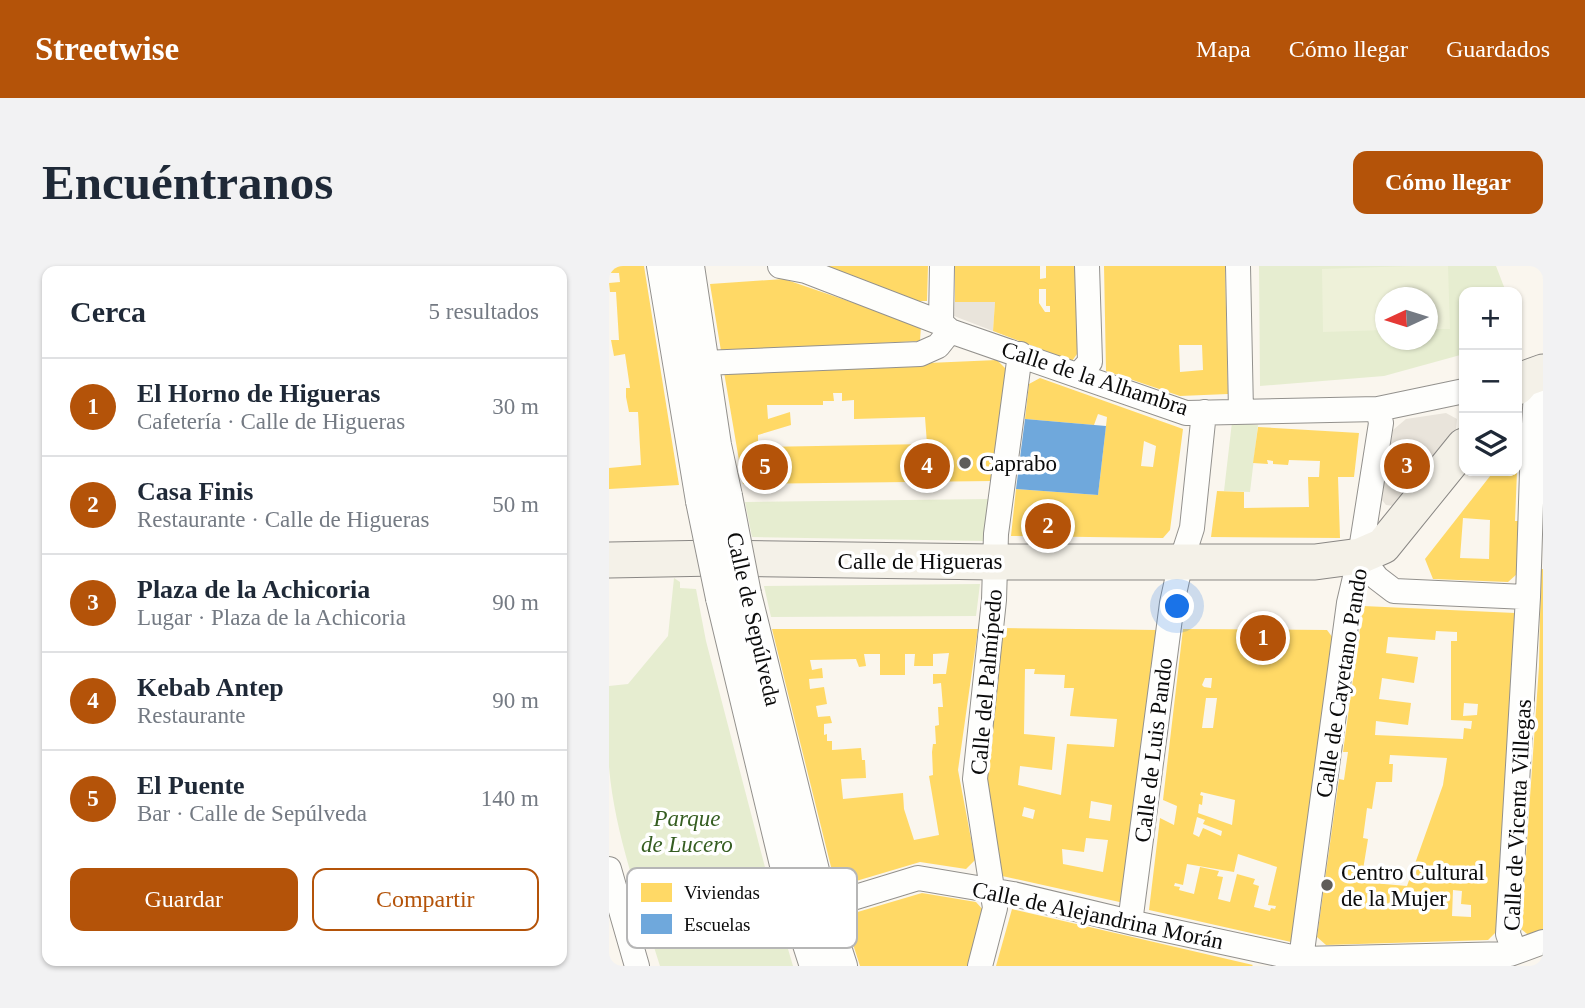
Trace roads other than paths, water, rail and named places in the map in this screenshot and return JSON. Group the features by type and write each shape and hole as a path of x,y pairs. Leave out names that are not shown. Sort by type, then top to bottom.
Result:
{"main road":[{"path":"1360,556 1383,546 1459,452"},
{"name":"Calle de Higueras","path":"609,560 717,558 994,562 1315,562 1360,556"}],"street":[{"name":"Calle de Sepúlveda","path":"662,266 714,499 787,868"},
{"name":"Calle de Sepúlveda","path":"689,266 716,445 714,499"},
{"name":"Calle de la Alhambra","path":"780,266 805,269 945,327 1186,413 1378,409 1459,392"},
{"path":"703,363 920,354 938,346 945,327 942,266"},
{"path":"1079,374 1090,362 1087,266"},
{"path":"1238,266 1241,411"},
{"name":"Calle del Palmípedo","path":"980,966 995,908 991,867 975,779 994,600 996,534 1020,354"},
{"name":"Calle de Vicenta Villegas","path":"1510,954 1511,942 1508,934 1528,597 1532,440 1536,393 1529,380"},
{"name":"Calle de Cayetano Pando","path":"1301,959 1349,603 1360,556 1381,423 1378,409"},
{"name":"Calle de Luis Pando","path":"1134,923 1131,915 1172,603 1192,528 1204,412"},
{"path":"1360,556 1377,579 1394,591 1528,597"},
{"name":"Calle de Sepúlveda","path":"733,596 812,868"},
{"path":"609,869 627,931"},
{"name":"Calle de Alejandrina Morán","path":"857,896 918,878 992,890 1301,959 1510,954 1543,942"},
{"path":"632,948 637,966"},
{"name":"Calle de Sepúlveda","path":"809,948 815,966"},
{"name":"Calle de Sepúlveda","path":"836,948 842,966"}],"place":[{"name":"Caprabo","path":"965,463"},
{"name":"Kebab Antep","path":"927,466"},
{"name":"Plaza de la Achicoria","path":"1407,466"},
{"name":"El Puente","path":"765,467"},
{"name":"Casa Finis","path":"1048,526"},
{"name":"El Horno de Higueras","path":"1263,638"},
{"name":"Centro Cultural de la Mujer","path":"1327,885"}],"park label":[{"name":"Parque de Lucero","path":"687,831"}]}
